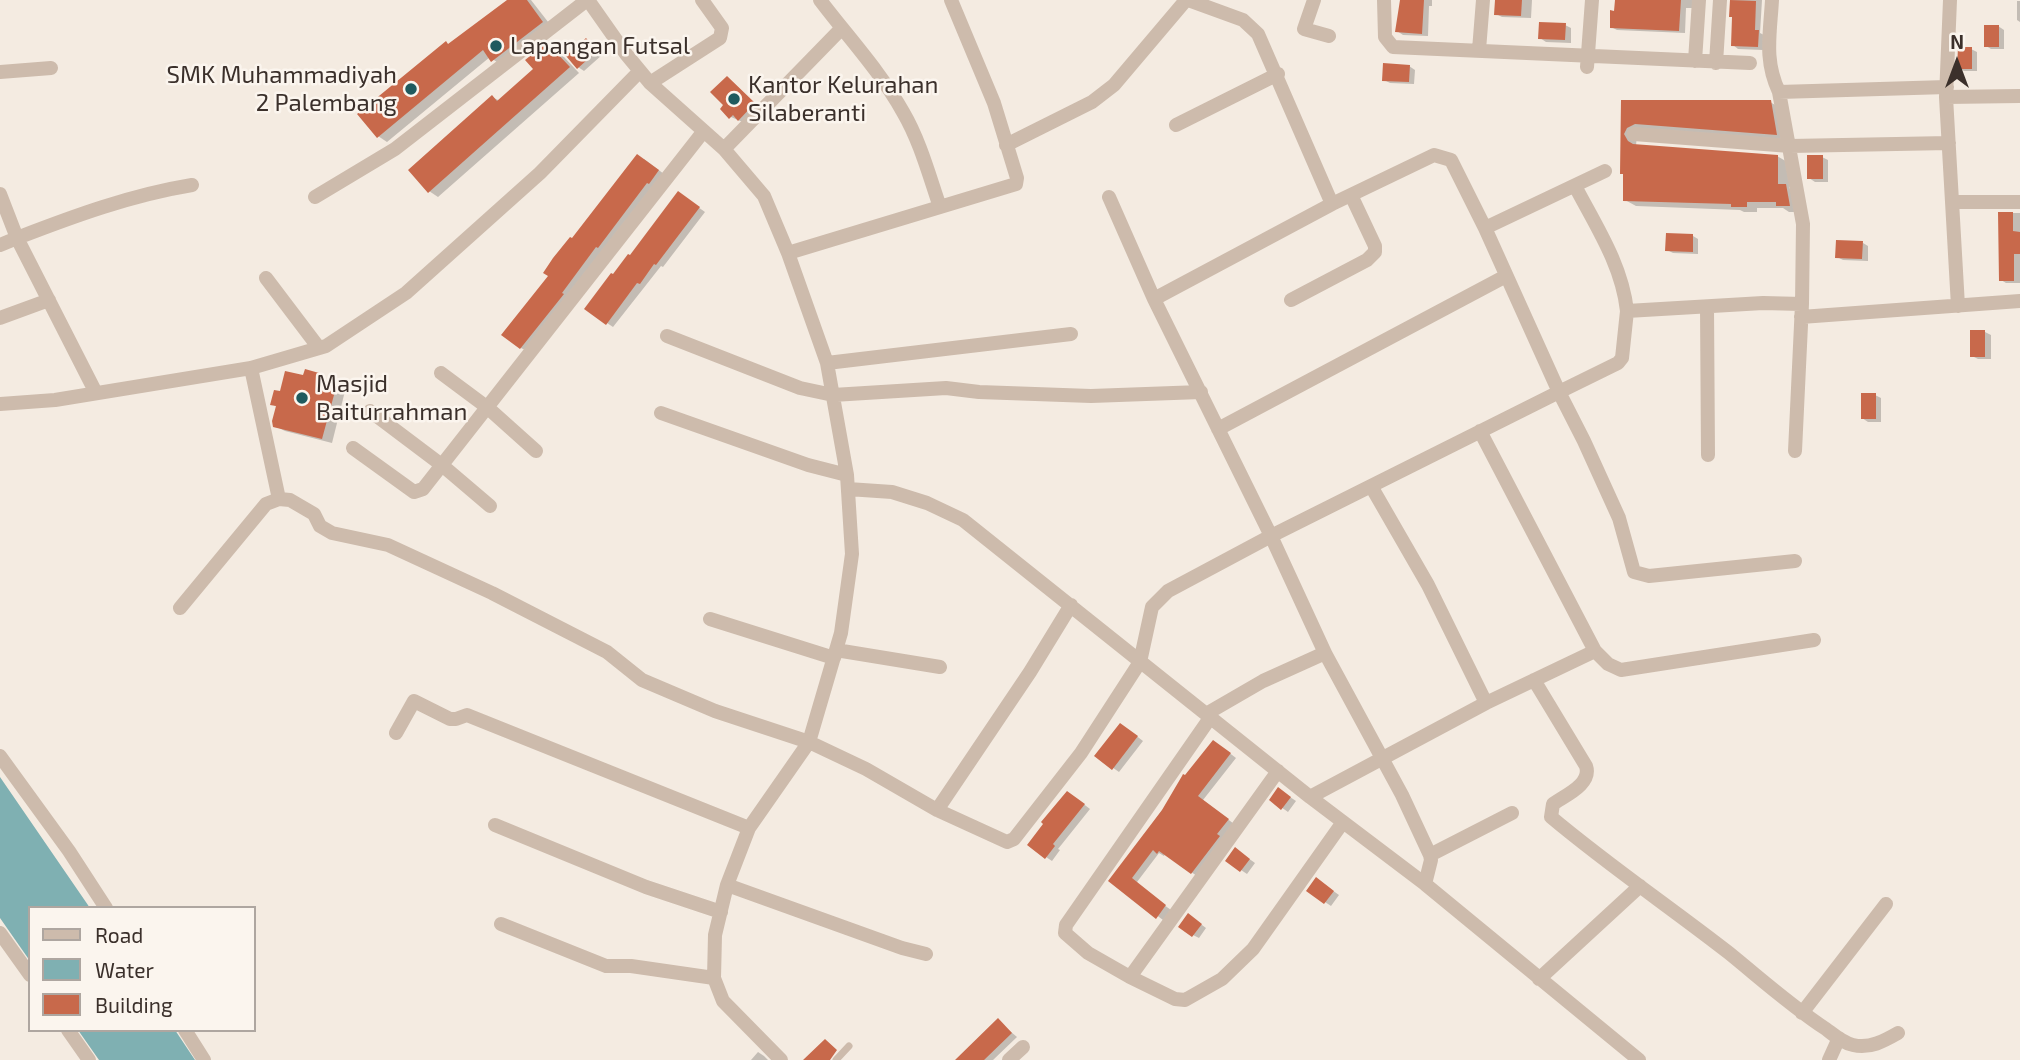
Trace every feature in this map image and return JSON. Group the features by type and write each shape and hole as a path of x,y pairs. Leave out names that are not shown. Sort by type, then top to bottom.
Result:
{"street":[{"path":"315,197 395,149 588,0 650,83 724,149 764,197 788,253 827,363 847,482 852,554 841,633 809,742 749,828 727,885 715,936 714,978 723,1001 781,1060"},
{"path":"650,83 720,38 722,28 702,0"},
{"path":"820,0 870,63 903,112 922,150 940,207"},
{"path":"1006,145 1092,102 1114,85 1187,0 1243,20 1258,34 1278,74 1332,204"},
{"path":"1314,0 1304,29 1329,36"},
{"path":"1384,0 1385,37 1393,47 1479,50 1588,62 1750,63"},
{"path":"1479,50 1483,0"},
{"path":"1588,62 1592,0"},
{"path":"1695,61 1699,0"},
{"path":"1716,63 1720,0"},
{"path":"1772,0 1770,74 1779,92 1803,224 1795,451"},
{"path":"1950,0 1947,92 1958,306"},
{"path":"788,253 1016,184 1017,178 994,103 954,1"},
{"path":"724,149 841,29"},
{"path":"0,72 51,68"},
{"path":"0,404 55,400 251,368 326,346 406,293 540,173 640,71"},
{"path":"1176,125 1278,74"},
{"path":"1779,92 1947,92 2020,96"},
{"path":"353,448 414,492 423,489 703,132"},
{"path":"1634,134 1790,146 1949,143"},
{"path":"1154,299 1332,204 1434,155 1440,155 1455,165 1485,228 1619,518 1634,572 1649,576 1795,561"},
{"path":"1485,228 1605,171"},
{"path":"0,245 138,195 192,185"},
{"path":"180,608 266,504 279,499 290,500 314,514 320,526 332,533 388,545 607,652 642,680 715,710 809,742 866,769 937,810 1007,842 1014,839 1081,753 1140,662 1152,607 1167,591 1271,536 1618,363 1622,358 1627,311 1623,288 1614,260 1575,186"},
{"path":"0,194 17,239 96,393"},
{"path":"1291,300 1373,256 1376,246 1350,195"},
{"path":"1109,197 1154,299 1271,536 1325,653 1382,758 1430,855 1424,884"},
{"path":"1952,202 2020,202"},
{"path":"1218,429 1506,276"},
{"path":"266,278 319,348"},
{"path":"0,318 48,300"},
{"path":"1627,311 1770,303 1802,310 1958,306 2020,301"},
{"path":"1707,307 1708,455"},
{"path":"827,363 1071,334"},
{"path":"667,336 800,388 833,395 946,388 979,392 1091,396 1201,392"},
{"path":"251,368 279,499"},
{"path":"441,373 488,408 536,451"},
{"path":"370,411 443,466 490,506"},
{"path":"661,414 808,465 847,482 927,503 963,520 1310,797 1424,884 1639,1060"},
{"path":"1480,431 1595,651 1608,664 1621,670 1814,639"},
{"path":"1371,486 1428,585 1486,703"},
{"path":"937,810 1030,672 1071,605"},
{"path":"710,619 835,654 940,667"},
{"path":"1310,797 1486,703 1595,651"},
{"path":"1325,653 1263,681 1208,716 1066,925 1066,933 1088,953 1130,977 1175,999 1185,1000 1223,979 1252,949 1343,822"},
{"path":"1534,680 1586,765 1588,773 1586,781 1553,804 1551,817 1730,954 1802,1013 1839,1038 1853,1045 1869,1046 1898,1033"},
{"path":"396,733 414,701 450,719 467,715 749,828"},
{"path":"0,756 69,851 105,906"},
{"path":"1130,977 1278,771"},
{"path":"1430,855 1511,813"},
{"path":"495,825 646,887 721,912"},
{"path":"727,885 902,948 926,954"},
{"path":"1539,979 1640,886"},
{"path":"1802,1013 1886,904"},
{"path":"501,924 606,966 631,966 714,978"},
{"path":"0,933 28,972"},
{"path":"69,1032 89,1060"},
{"path":"186,1032 204,1060"},
{"path":"1829,1060 1839,1038"},
{"path":"1009,1060 1023,1047"}],"lane":[{"path":"836,1060 849,1046"}],"water":[{"path":"0,777 89,906 28,906 28,958 0,918"},
{"path":"79,1032 176,1032 195,1060 99,1060"}],"building":[{"path":"507,0 527,0 543,22 491,62 483,50 377,138 357,114 446,41 448,44"},
{"path":"1400,0 1424,0 1422,34 1395,32"},
{"path":"1495,0 1522,0 1521,16 1494,15"},
{"path":"1615,0 1681,0 1679,31 1610,28 1610,10 1614,11"},
{"path":"1730,0 1756,1 1755,30 1759,30 1758,47 1731,46"},
{"path":"1539,22 1566,23 1565,40 1538,39"},
{"path":"1984,25 1999,25 1999,47 1984,47"},
{"path":"586,38 597,51 577,69 566,56"},
{"name":"SMK Muhammadiyah 2 Palembang","path":"544,45 551,52 554,50 570,67 428,193 408,170 492,95 497,101 533,69 525,60"},
{"path":"1958,47 1972,47 1972,69 1957,69"},
{"path":"1383,63 1410,65 1409,82 1382,81"},
{"name":"Kantor Kelurahan Silaberanti","path":"727,76 755,103 738,121 733,115 729,119 720,109 723,105 710,92"},
{"path":"1621,100 1771,100 1777,135 1635,124 1627,128 1624,134 1633,144 1778,155 1778,184 1786,184 1790,206 1776,206 1776,202 1747,202 1747,207 1731,207 1731,204 1623,201 1623,174 1620,174"},
{"path":"637,154 659,170 598,248 596,247 562,293 564,294 520,349 501,335 548,276 543,273 553,258 570,237 572,238"},
{"path":"1807,155 1823,155 1823,179 1807,179"},
{"path":"678,191 700,207 606,325 584,309 611,273 613,274 628,254 630,255"},
{"path":"1998,212 2013,212 2013,231 2020,232 2020,254 2014,254 2014,281 1999,281"},
{"path":"1666,233 1693,234 1693,252 1665,251"},
{"path":"1836,240 1863,241 1862,259 1835,258"},
{"path":"1970,330 1985,330 1985,357 1970,357"},
{"name":"Masjid Baiturrahman","path":"305,369 319,373 317,379 337,384 322,439 273,427 276,406 270,405 274,390 280,391 285,371 303,375"},
{"path":"1861,393 1876,393 1876,419 1861,419"},
{"path":"1120,723 1138,736 1112,770 1094,756"},
{"path":"1213,740 1231,753 1198,796 1229,819 1217,834 1220,836 1191,874 1159,851 1157,854 1153,850 1132,878 1166,905 1156,919 1108,881 1162,810 1183,774 1185,775"},
{"path":"1278,787 1291,797 1281,810 1269,800"},
{"path":"1067,791 1085,804 1053,844 1055,846 1045,859 1027,845 1043,824 1041,822"},
{"path":"1235,847 1250,859 1240,872 1225,861"},
{"path":"1316,877 1334,891 1324,904 1306,891"},
{"path":"1188,913 1202,924 1192,937 1178,927"},
{"path":"998,1018 1012,1033 984,1060 955,1060"},
{"path":"825,1039 837,1050 830,1060 803,1060"}],"place":[{"name":"Lapangan Futsal","path":"496,46"},
{"name":"SMK Muhammadiyah 2 Palembang","path":"411,89"},
{"name":"Kantor Kelurahan Silaberanti","path":"734,99"},
{"name":"Masjid Baiturrahman","path":"302,398"}]}
